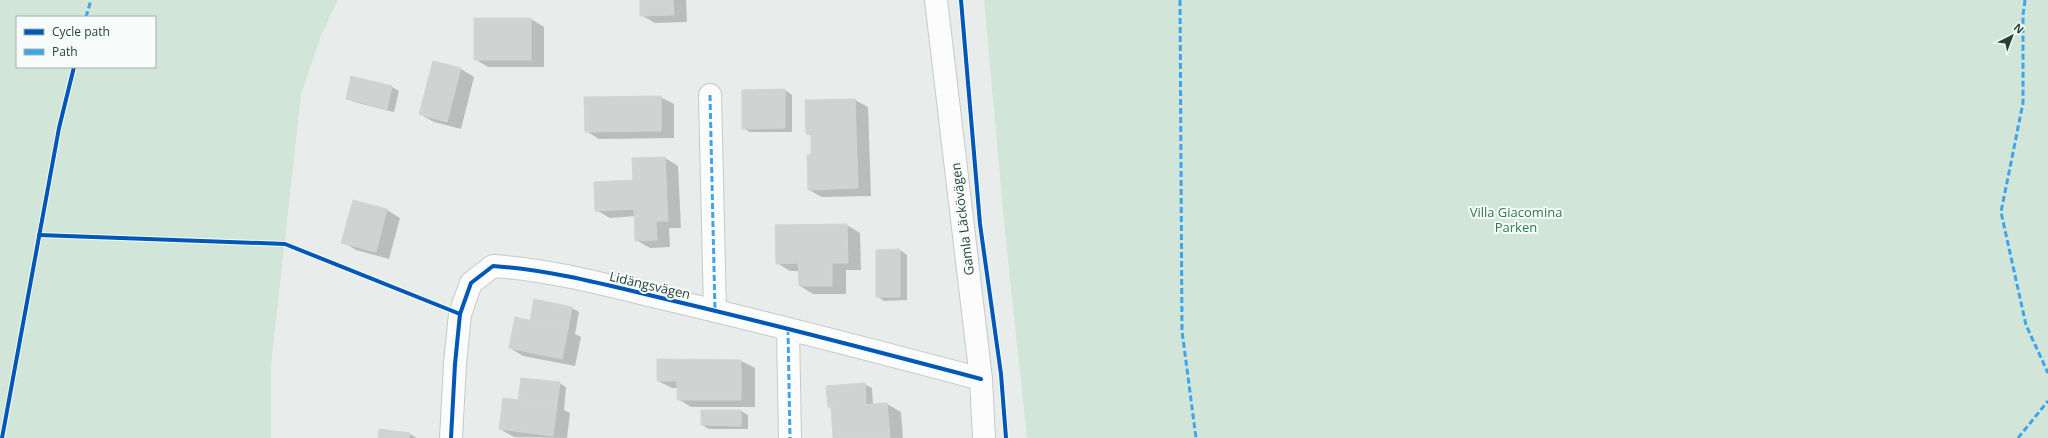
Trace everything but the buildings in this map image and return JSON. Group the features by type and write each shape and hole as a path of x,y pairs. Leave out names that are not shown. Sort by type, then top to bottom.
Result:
{"street":[{"name":"Gamla Läckövägen","path":"936,0 981,379 984,438"},
{"path":"710,94 715,311"},
{"name":"Lidängsvägen","path":"451,438 455,364 460,314 471,283 493,266 528,268 715,311 981,379"},
{"path":"788,329 790,438"}],"green space":[{"path":"0,0 338,0 322,33 301,95 271,365 271,438 0,438"},
{"name":"Villa Giacomina Parken","path":"984,0 2048,0 2048,438 1027,438 1005,233"}],"marked path":[{"path":"86,16 91,0"},
{"path":"1180,0 1182,331 1196,438"},
{"path":"2025,0 2023,15 2023,103 2001,212 2026,325 2048,373"},
{"path":"710,95 715,311"},
{"path":"788,329 790,438"},
{"path":"2018,438 2048,401"}],"cycle path":[{"path":"961,0 980,224 1001,374 1006,438"},
{"path":"2,438 59,128 74,68"},
{"path":"39,235 285,244 460,314"},
{"path":"451,438 455,364 460,314 471,283 493,266 539,271 606,285 789,329 981,379"}]}
